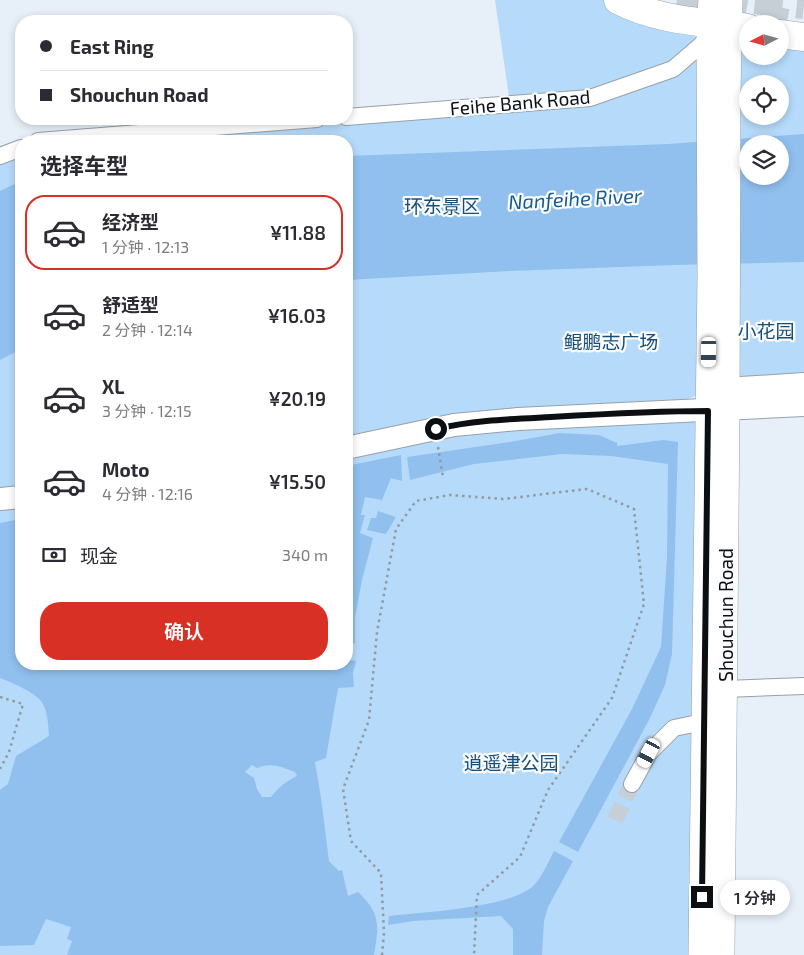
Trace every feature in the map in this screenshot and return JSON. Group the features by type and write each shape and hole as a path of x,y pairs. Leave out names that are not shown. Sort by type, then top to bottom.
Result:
{"highway":[{"path":"618,0 633,8 679,20 723,19"}],"main road":[{"name":"Shouchun Road","path":"722,955 725,689 718,400 718,91 723,19"},
{"name":"Shouchun Road","path":"701,955 704,722 718,400"}],"street":[{"name":"Feihe Bank Road","path":"353,115 590,98 673,69 723,19"},
{"path":"114,135 241,125"},
{"path":"0,156 15,150"},
{"path":"353,447 454,425 518,419 657,412 804,384"},
{"path":"718,400 804,405"},
{"path":"0,499 15,498"},
{"path":"725,689 804,686"},
{"path":"632,784 649,753 674,728 704,722"}],"path":[{"path":"438,446 443,478"},
{"path":"382,955 384,933 381,874 352,841 344,789 369,720 377,632 396,529 416,501 450,495 503,499 587,489 634,509 644,604 612,698 548,790 520,857 477,895 474,955"},
{"path":"0,697 23,704 10,752 0,769"}],"green space":[{"name":"逍遥津公园","path":"495,0 618,0 709,24 709,390 659,411 708,411 701,955 0,955 0,156 15,150 15,670 353,670 353,135 114,135 241,125 353,125 353,118 510,104"},
{"name":"小花园","path":"729,26 739,27 739,65 789,65 789,35 804,37 804,384 727,389"}],"water":[{"name":"Nanfeihe River","path":"804,134 804,262 511,271 353,280 353,156 668,144 739,139 739,185 789,185 789,135"},
{"path":"15,184 15,352 0,360 0,191"},
{"path":"560,433 599,435 617,443 617,446 663,440 678,442 672,654 665,685 649,720 578,852 559,842 632,709 661,647 667,557 668,464 611,456 562,454 474,464 410,480 407,457"},
{"path":"401,455 402,481 391,478 382,500 365,497 361,515 365,515 360,533 373,538 362,580 355,617 355,643 353,643 353,465"},
{"path":"378,511 396,517 386,534 367,530 371,518 376,518"},
{"path":"15,520 15,670 353,670 353,660 356,661 353,673 354,687 338,688 326,758 315,762 329,861 339,871 342,870 348,896 358,892 371,907 377,928 374,955 67,955 72,941 67,939 71,927 46,919 34,945 0,946 0,790 8,784 16,756 49,736 46,713 41,701 28,691 0,678 0,523","holes":["252,765 257,768 276,766 295,772 297,776 289,780 271,797 262,797 257,789 254,778 245,772"]},
{"path":"554,851 573,861 548,907 544,921 542,955 513,955 513,929 501,916 413,921 388,925 389,916 464,908 504,900 520,894 532,887 538,880"}],"tunnel":[{"path":"677,0 792,24"},
{"path":"755,0 804,5"},
{"path":"615,820 632,784"}],"route":[{"path":"436,429 454,425 518,419 708,411 702,897"}],"park label":[{"name":"环东景区","path":"442,205"},
{"name":"鲲鹏志广场","path":"611,341"}]}
